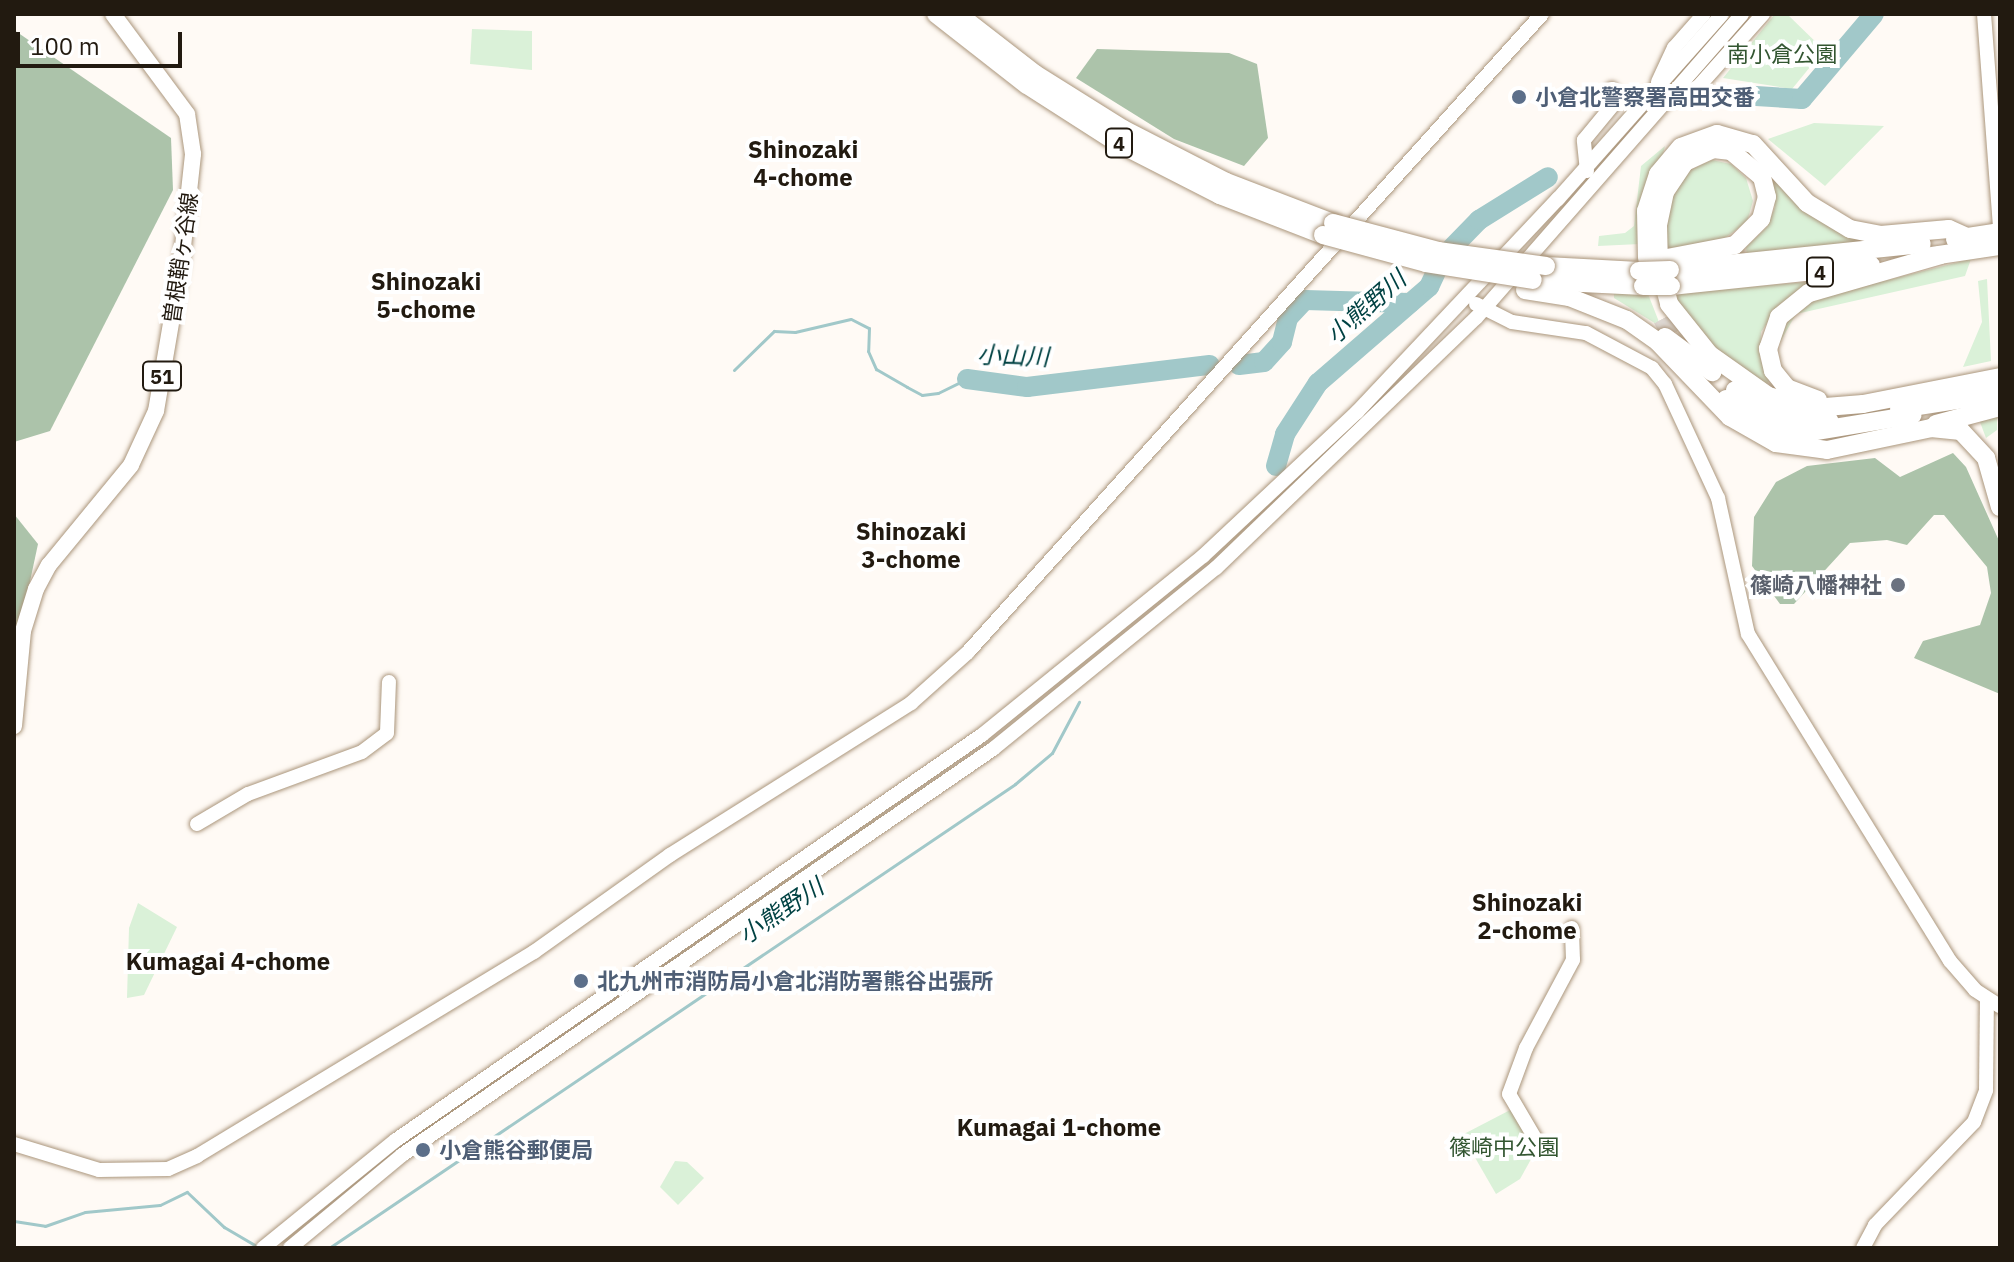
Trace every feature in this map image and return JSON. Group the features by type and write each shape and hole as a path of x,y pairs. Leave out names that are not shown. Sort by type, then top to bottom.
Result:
{"highway":[{"name":"4","path":"936,14 1027,85 1116,142 1220,195 1328,229 1412,245 1498,260 1640,272"},
{"name":"4","path":"958,14 1035,74 1123,129 1226,182 1382,253 1529,285 1640,272 1786,262 1968,244 2000,246"},
{"path":"1662,319 1647,262 1649,198 1664,164 1698,138 1726,135 1753,144 1807,203 1850,229 1881,235 1949,229 1968,244"},
{"path":"1640,272 1669,271 1721,250 1755,228 1767,197 1762,177 1748,161 1713,149 1694,155 1670,180 1657,244 1669,304 1709,354 1768,396 1813,408 1931,386 1997,387"},
{"name":"4","path":"1669,271 1789,277 1941,255 2000,230"},
{"path":"1941,255 1809,293 1787,307 1773,327 1769,360 1787,388 1817,400 1862,400 1997,387"},
{"path":"1529,285 1582,301 1655,331 1755,403 1795,419 1837,420 1997,387"},
{"path":"1582,301 1643,330 1730,417 1766,439 1827,450 1918,430 1947,427 1974,441 1991,468 2000,507"},
{"path":"1752,416 1790,431 1836,431 1997,387"},
{"path":"1918,430 1997,387"},
{"path":"1726,399 1752,416 1799,437 1881,438"}],"main road":[{"name":"曽根鞘ヶ谷線","path":"14,726 23,631 36,589 49,565 131,465 156,411 181,265 193,154 187,114 113,14"}],"street":[{"path":"14,1144 111,1171 168,1169 197,1156 534,952 670,855 911,703 968,652 1542,14"},
{"path":"1656,90 1674,48 1704,14"},
{"path":"263,1248 396,1140 897,796 1094,648 1305,461 1586,168 1722,14"},
{"path":"290,1248 402,1155 1006,739 1216,568 1483,310 1742,14"},
{"path":"1669,100 1698,87 1763,14"},
{"path":"1984,14 2000,230"},
{"path":"1594,186 1586,168 1584,140 1613,105 1612,89"},
{"path":"1467,295 1483,310 1512,322 1586,333 1652,368 1665,384 1718,498 1748,634 1950,961 1993,1003 1986,1090 1974,1122 1875,1225 1863,1248"},
{"path":"197,824 248,794 362,752 387,733 389,682"},
{"path":"1539,1145 1509,1094 1526,1048 1573,960 1572,928"}],"green space":[{"name":"南小倉公園","path":"1775,14 1787,14 1824,50 1792,89 1723,78"},
{"path":"472,29 532,31 532,70 470,64"},
{"path":"14,30 171,138 173,190 50,431 14,442"},
{"path":"1097,49 1229,53 1257,64 1268,138 1244,166 1174,139 1076,78"},
{"path":"1814,123 1884,126 1825,186 1768,139"},
{"path":"1665,146 1640,244 1598,246 1599,236 1625,233 1634,226 1641,166"},
{"path":"1712,160 1731,164 1746,178 1753,201 1747,222 1722,240 1664,250 1669,203 1688,171"},
{"path":"1770,172 1858,237 1859,243 1747,256 1746,247 1767,227 1775,207"},
{"path":"1971,259 1965,276 1796,314 1774,353 1774,337 1805,301"},
{"path":"1987,279 1991,361 1963,367 1982,322 1978,281"},
{"path":"1807,282 1808,287 1779,305 1761,332 1760,358 1770,379 1766,386 1706,342 1669,294"},
{"path":"1614,293 1648,294 1661,327 1614,298"},
{"path":"1997,410 1997,430 1986,438 1977,414"},
{"path":"1953,453 1966,467 2000,543 2000,694 1914,658 1923,641 1980,625 1991,593 1987,567 1944,515 1934,515 1907,545 1887,540 1850,543 1794,604 1780,604 1752,566 1754,517 1776,482 1807,466 1875,458 1900,477"},
{"path":"14,514 38,544 14,656"},
{"path":"138,903 177,927 144,995 127,998 129,928"},
{"name":"篠崎中公園","path":"1514,1108 1539,1145 1520,1179 1496,1194 1462,1135"},
{"path":"675,1161 687,1162 704,1178 678,1205 660,1187"}],"waterway":[{"name":"小熊野川","path":"1740,95 1802,99 1874,14"},
{"name":"小熊野川","path":"1276,466 1285,434 1318,383 1429,287 1443,257 1479,220 1548,177"},
{"name":"小山川","path":"1239,365 1264,362 1282,342 1288,318 1305,300 1410,303"},
{"name":"小山川","path":"734,370 774,331 795,332 851,319 869,328 868,351 876,369 922,395 938,393 967,379"},
{"name":"小山川","path":"967,379 1027,387 1210,365"},
{"name":"小熊野川","path":"329,1248 1015,784 1052,753 1079,702"},
{"name":"小熊野川","path":"14,1221 45,1226 85,1212 160,1205 187,1192 224,1227 260,1248"}],"tunnel":[{"path":"1662,319 1678,348"}],"place":[{"name":"小倉北警察署高田交番","path":"1519,97"},
{"name":"篠崎八幡神社","path":"1898,585"},
{"name":"北九州市消防局小倉北消防署熊谷出張所","path":"581,981"},
{"name":"小倉熊谷郵便局","path":"423,1150"}],"district":[{"name":"Shinozaki 4-chome","path":"803,164"},
{"name":"Shinozaki 5-chome","path":"426,296"},
{"name":"Shinozaki 3-chome","path":"911,546"},
{"name":"Shinozaki 2-chome","path":"1527,917"},
{"name":"Kumagai 4-chome","path":"228,962"},
{"name":"Kumagai 1-chome","path":"1059,1128"}]}
